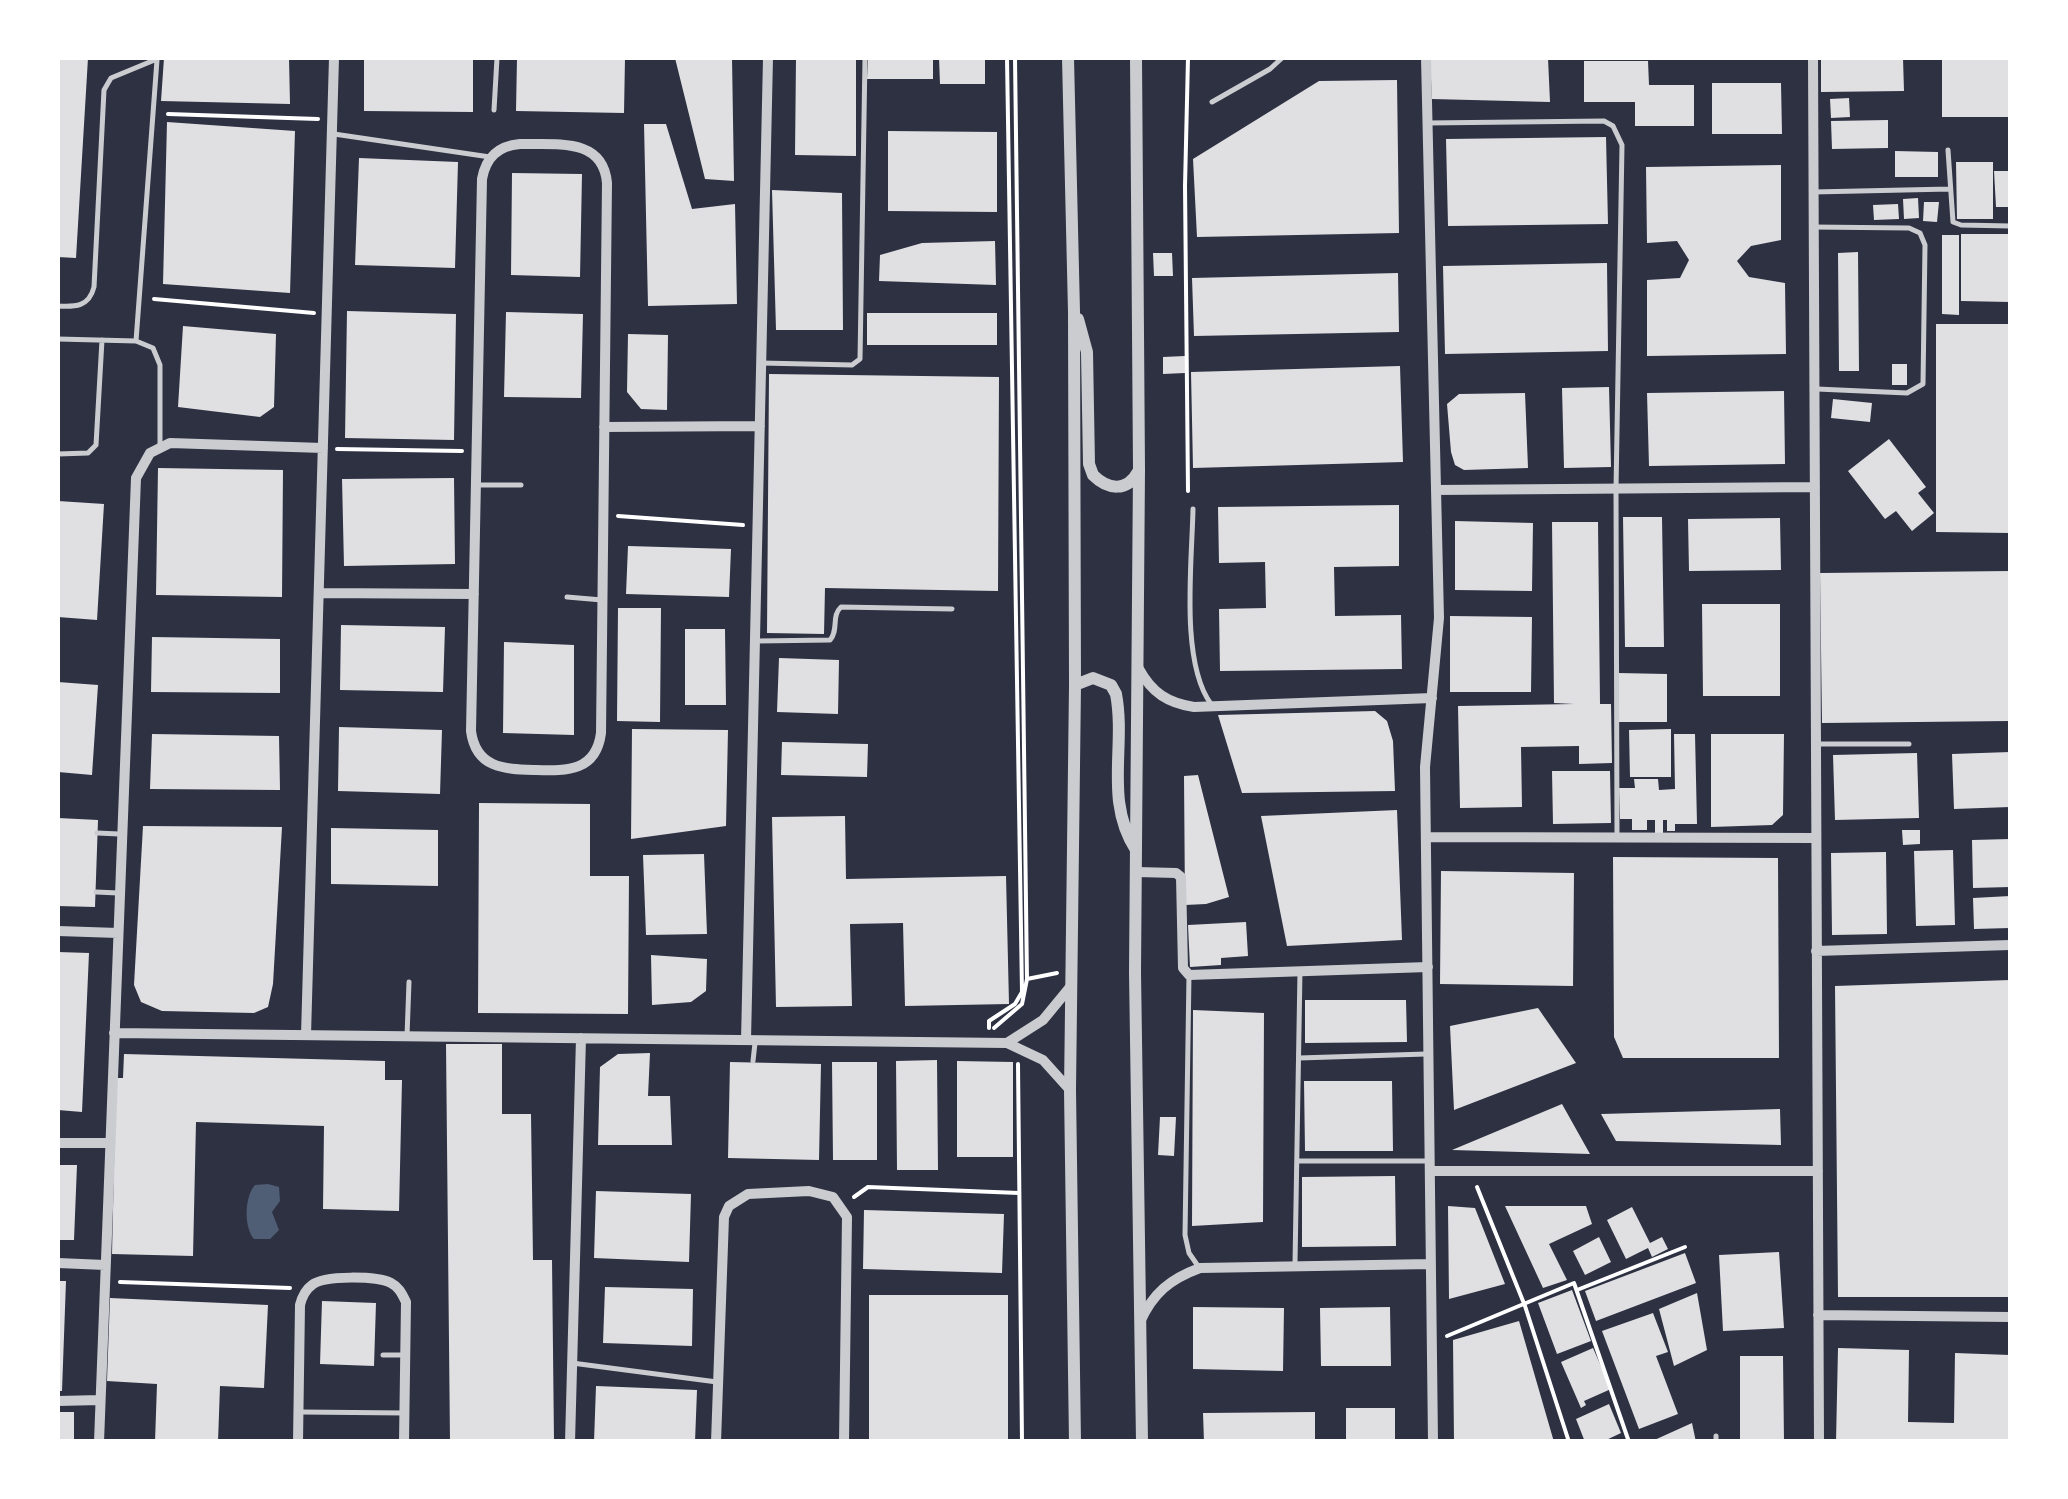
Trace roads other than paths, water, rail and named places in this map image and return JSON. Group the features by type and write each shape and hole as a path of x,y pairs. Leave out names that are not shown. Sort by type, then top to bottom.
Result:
{"street":[{"path":"306,1035 334,58"},
{"path":"750,1040 768,58"},
{"path":"1068,58 1074,312 1070,1090 1075,1442"},
{"path":"1136,58 1140,470 1134,972 1142,1442"},
{"path":"1426,58 1439,618 1426,756 1433,1442"},
{"path":"1813,58 1818,1442"},
{"path":"509,145 580,146 592,151 606,171 604,427 601,733 594,755 576,769 508,769 486,762 473,743 482,179 490,158 509,145"},
{"path":"1074,312 1088,352 1089,464 1093,475 1112,488 1134,480 1140,470"},
{"path":"604,427 760,426"},
{"path":"99,1442 136,478 143,462 160,447 182,442 322,448"},
{"path":"1436,490 1814,486"},
{"path":"318,593 474,594"},
{"path":"1138,667 1146,683 1176,704 1432,698"},
{"path":"1075,685 1093,678 1111,686 1116,694 1117,800 1124,828 1137,852"},
{"path":"1426,836 1816,838"},
{"path":"1137,872 1176,873 1181,877 1183,968 1189,975 1428,967"},
{"path":"58,931 118,933"},
{"path":"1816,950 2010,945"},
{"path":"1006,1043 1044,1020 1071,986"},
{"path":"114,1033 1006,1043 1043,1060 1070,1090"},
{"path":"570,1442 582,1038"},
{"path":"58,1143 110,1143"},
{"path":"1430,1166 1471,1172 1818,1171"},
{"path":"716,1442 721,1228 729,1206 748,1194 810,1191 822,1192 842,1206 848,1230 844,1442"},
{"path":"58,1263 105,1265"},
{"path":"1140,1322 1162,1287 1200,1268 1431,1264"},
{"path":"298,1442 300,1306 307,1288 332,1278 377,1280 395,1286 406,1302 404,1442"},
{"path":"1818,1315 2010,1317"},
{"path":"58,1400 100,1400"}],"lane":[{"path":"58,306 80,306 92,293 106,83 157,58 136,340"},
{"path":"494,110 497,58"},
{"path":"761,363 852,365 860,359 865,58"},
{"path":"1212,102 1270,70 1282,58"},
{"path":"1428,124 1593,120 1613,126 1622,145 1616,489 1617,838"},
{"path":"332,134 490,158"},
{"path":"1948,150 1951,218 1957,224 2010,226"},
{"path":"1813,192 1950,189"},
{"path":"1813,227 1909,228 1920,233 1924,245 1922,384 1907,393 1814,389"},
{"path":"58,339 136,340 153,348 158,356 160,447"},
{"path":"58,454 88,453 96,445 102,340"},
{"path":"476,485 522,485"},
{"path":"1193,510 1192,656 1198,683 1212,706"},
{"path":"567,597 602,600"},
{"path":"755,641 830,640 836,612 841,607 952,609"},
{"path":"1816,744 1909,744"},
{"path":"98,833 122,834"},
{"path":"96,892 120,893"},
{"path":"1295,1266 1300,972"},
{"path":"1189,975 1185,1235 1188,1253 1200,1268"},
{"path":"408,1036 409,982"},
{"path":"750,1040 753,1060"},
{"path":"1299,1058 1429,1054"},
{"path":"1297,1161 1430,1166"},
{"path":"383,1355 406,1355"},
{"path":"572,1362 718,1382"},
{"path":"298,1412 404,1413"}],"water":[{"path":"255,1185 279,1187 280,1201 272,1212 279,1230 270,1239 254,1239 247,1220 247,1204"}]}
